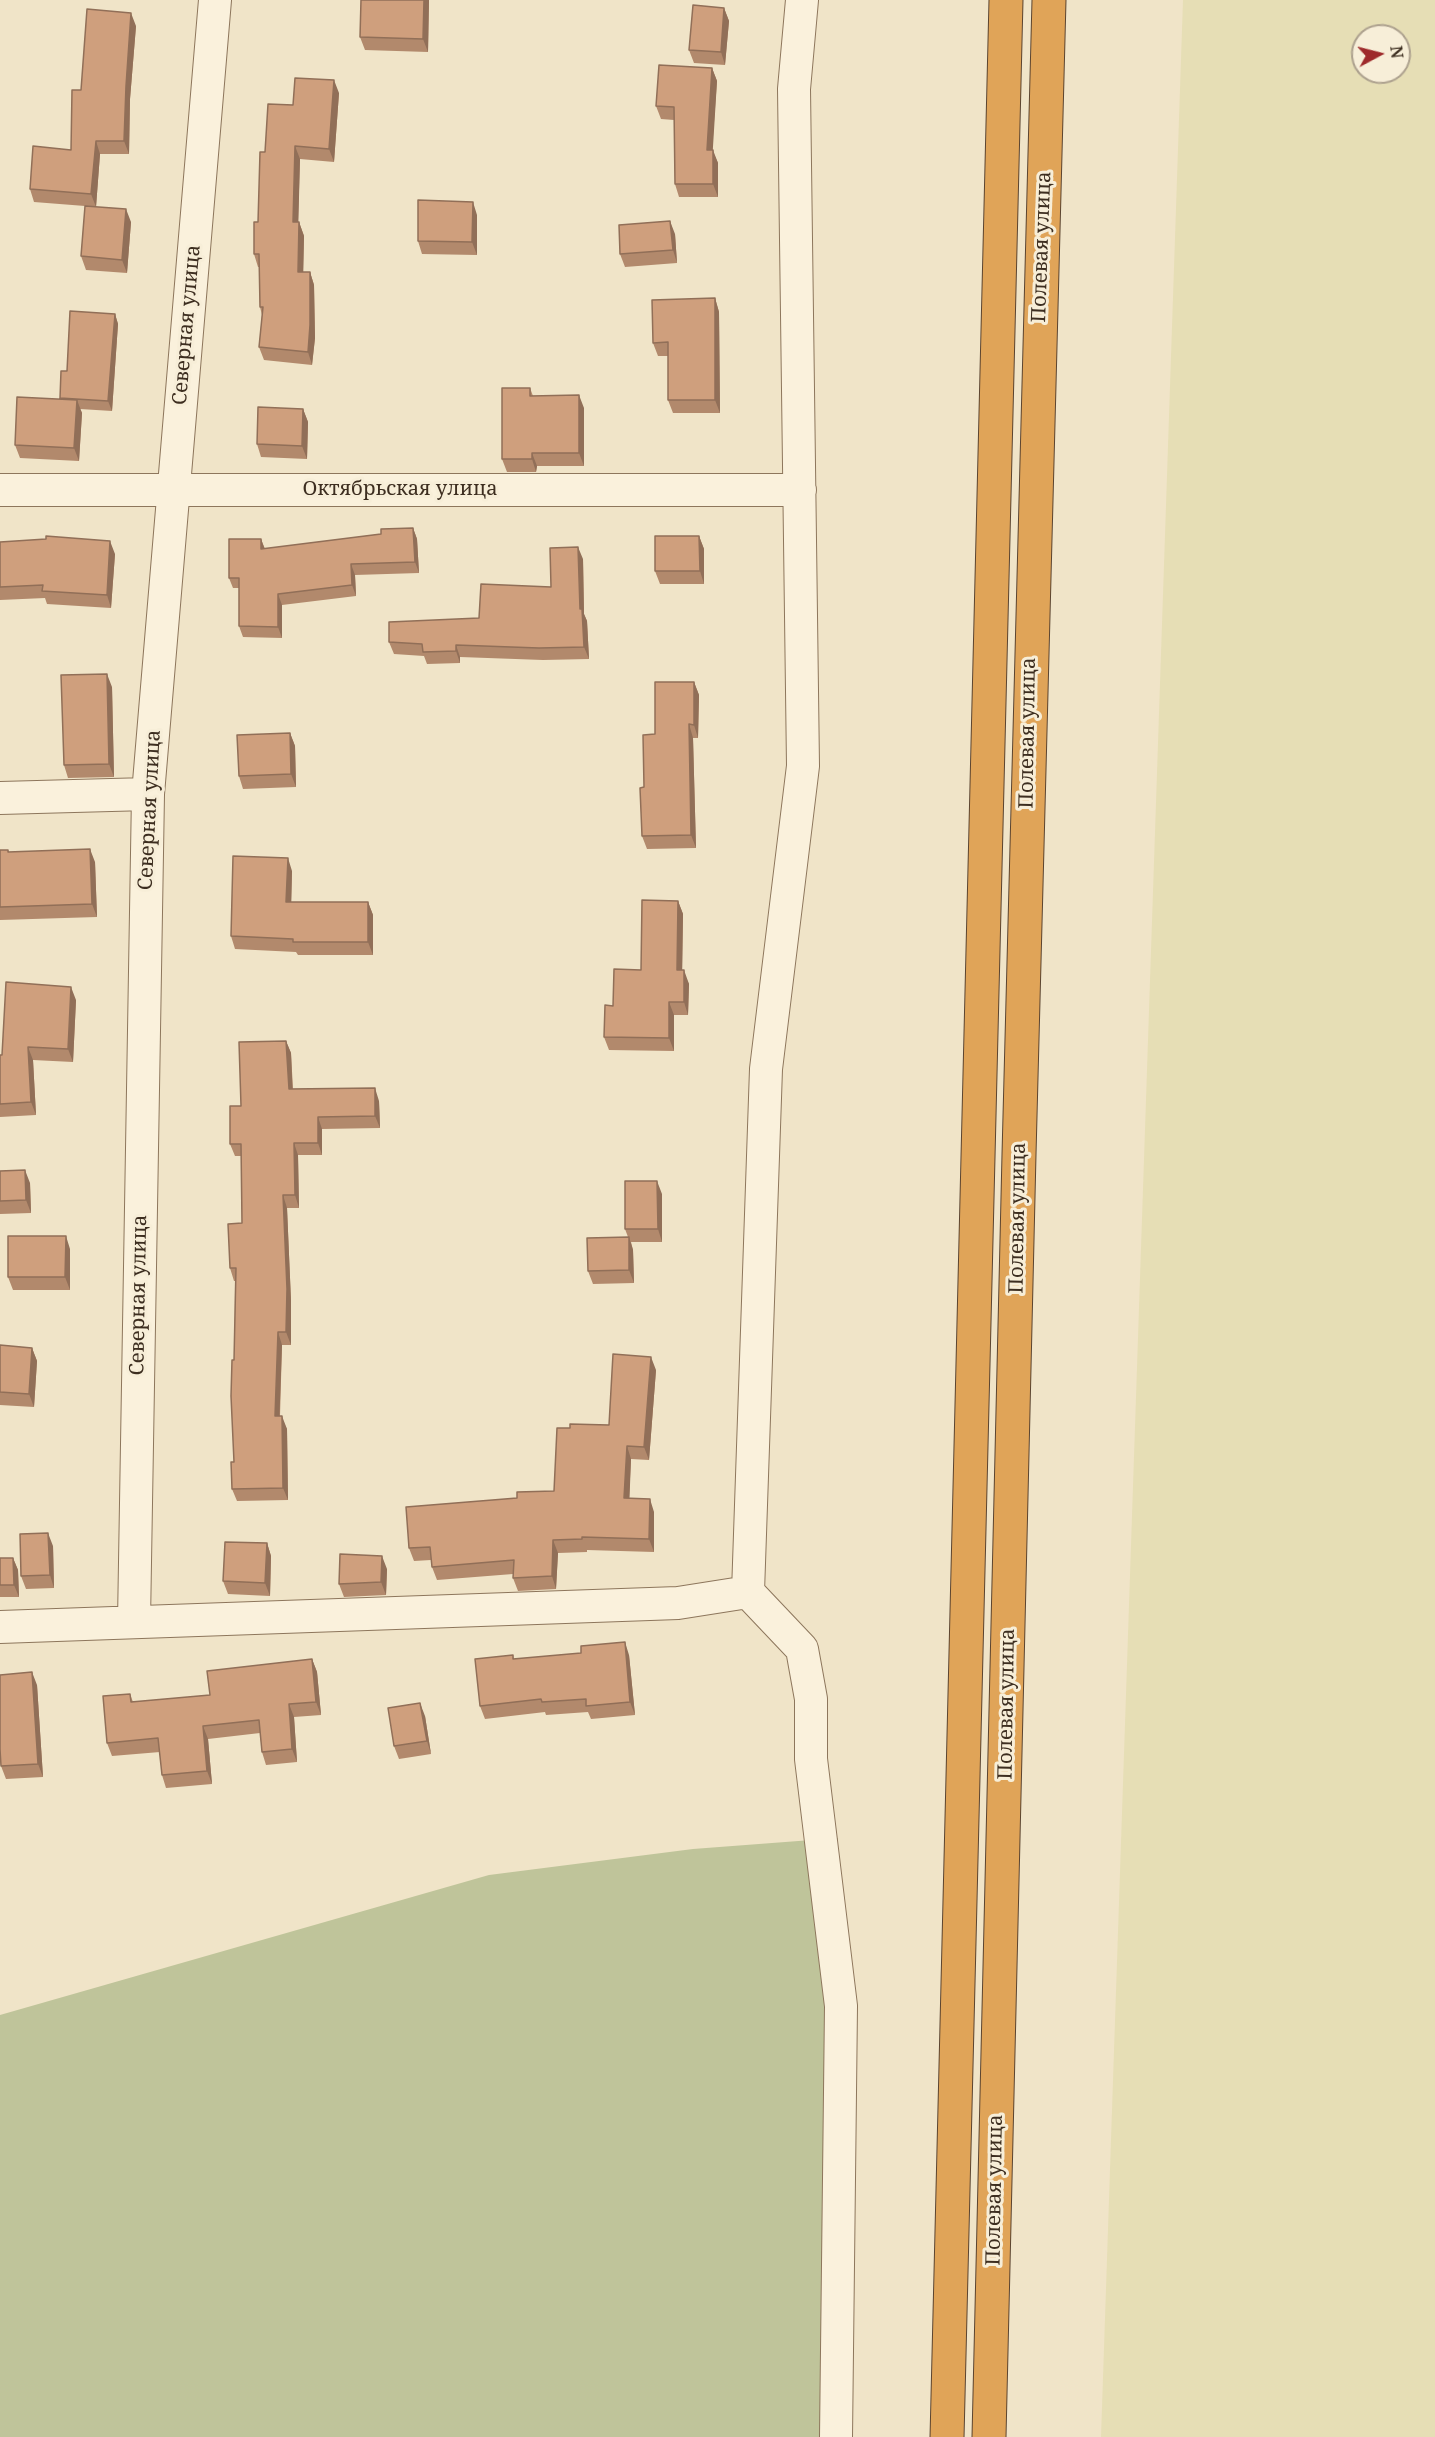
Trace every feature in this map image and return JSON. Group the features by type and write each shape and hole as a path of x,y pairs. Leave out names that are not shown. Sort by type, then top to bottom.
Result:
{"highway":[{"name":"Полевая улица","path":"946,2437 1006,0"},
{"name":"Полевая улица","path":"989,2437 1011,1554 1029,659 1049,0"}],"street":[{"name":"Северная улица","path":"134,1622 148,794 214,0"},
{"path":"802,0 794,89 803,766 765,1069 748,1592 802,1649 811,1699 811,1759 841,2006 836,2437"},
{"name":"Октябрьская улица","path":"0,490 173,488 800,490"},
{"path":"0,798 148,794"},
{"path":"0,1627 678,1603 748,1592"}],"shaded area":[{"path":"1183,0 1435,0 1435,2437 1101,2437"}],"green space":[{"path":"838,1838 824,2437 0,2437 0,2015 489,1875 693,1849"}],"building":[{"path":"361,0 424,0 423,39 360,37"},
{"path":"693,5 724,8 721,52 689,50"},
{"path":"87,9 131,13 124,141 96,141 91,194 30,189 33,146 71,150 72,90 81,90"},
{"path":"659,65 712,68 707,150 713,150 713,184 675,184 674,107 656,106"},
{"path":"295,78 334,80 329,149 295,146 293,222 299,222 298,272 310,272 308,352 259,347 263,307 260,307 259,254 254,254 254,222 258,222 260,152 265,152 268,104 293,105"},
{"path":"418,200 473,202 472,242 418,241"},
{"path":"85,206 126,209 122,260 81,256"},
{"path":"670,221 673,250 620,254 619,225"},
{"path":"715,298 715,400 668,400 668,342 653,343 652,300"},
{"path":"70,311 115,314 108,401 60,398 61,371 67,371"},
{"path":"502,388 530,388 530,396 579,395 579,453 532,453 532,459 502,459"},
{"path":"17,397 77,400 74,448 15,445"},
{"path":"258,407 303,409 302,446 257,444"},
{"path":"413,528 415,562 351,564 352,585 278,594 278,627 239,626 239,578 229,578 229,539 261,539 261,549 381,534 381,529"},
{"path":"46,536 110,541 107,595 42,591 43,585 0,587 0,542 46,539"},
{"path":"655,536 699,536 700,571 655,571"},
{"path":"578,547 584,647 456,645 456,651 423,652 422,644 389,642 389,622 479,618 481,584 551,587 550,548"},
{"path":"107,674 109,764 64,765 61,675"},
{"path":"655,682 694,682 694,725 689,724 691,835 642,836 640,788 644,787 643,735 655,734"},
{"path":"290,733 291,774 239,776 237,735"},
{"path":"90,849 92,904 0,907 0,850 8,850 8,852"},
{"path":"233,856 288,858 286,902 368,902 368,942 293,942 293,939 231,936"},
{"path":"642,900 678,901 677,970 684,970 684,1002 669,1002 669,1038 604,1037 605,1005 613,1006 614,969 641,970"},
{"path":"6,982 71,987 68,1049 28,1047 31,1102 0,1104 0,1055 2,1055"},
{"path":"286,1041 289,1089 375,1088 375,1116 318,1117 318,1143 294,1143 295,1195 283,1195 287,1289 286,1332 278,1332 275,1416 282,1416 283,1488 232,1489 231,1462 234,1462 231,1396 236,1268 230,1268 228,1224 242,1223 241,1144 230,1144 230,1106 241,1106 239,1042"},
{"path":"25,1170 26,1200 0,1201 0,1171"},
{"path":"625,1181 657,1181 658,1229 625,1229"},
{"path":"8,1236 66,1236 65,1277 8,1277"},
{"path":"629,1237 629,1270 588,1271 587,1238"},
{"path":"0,1345 32,1348 29,1394 0,1392"},
{"path":"613,1354 651,1357 644,1447 627,1446 624,1498 650,1499 649,1539 582,1537 582,1539 553,1540 552,1576 513,1578 514,1560 432,1567 430,1547 409,1548 406,1507 517,1498 517,1492 554,1491 557,1428 570,1428 570,1424 609,1425"},
{"path":"48,1533 50,1575 21,1576 20,1534"},
{"path":"225,1542 267,1543 265,1583 223,1581"},
{"path":"340,1554 382,1556 381,1582 339,1584"},
{"path":"0,1558 13,1558 14,1585 0,1585"},
{"path":"625,1642 630,1702 586,1706 586,1699 542,1702 541,1699 480,1706 475,1659 513,1655 513,1659 581,1653 581,1646"},
{"path":"312,1659 316,1702 289,1704 292,1749 262,1752 259,1720 203,1726 207,1771 162,1775 158,1738 107,1743 103,1696 130,1694 131,1702 210,1695 207,1671"},
{"path":"32,1672 38,1764 1,1766 0,1675"},
{"path":"420,1703 427,1741 394,1746 388,1708"}]}
